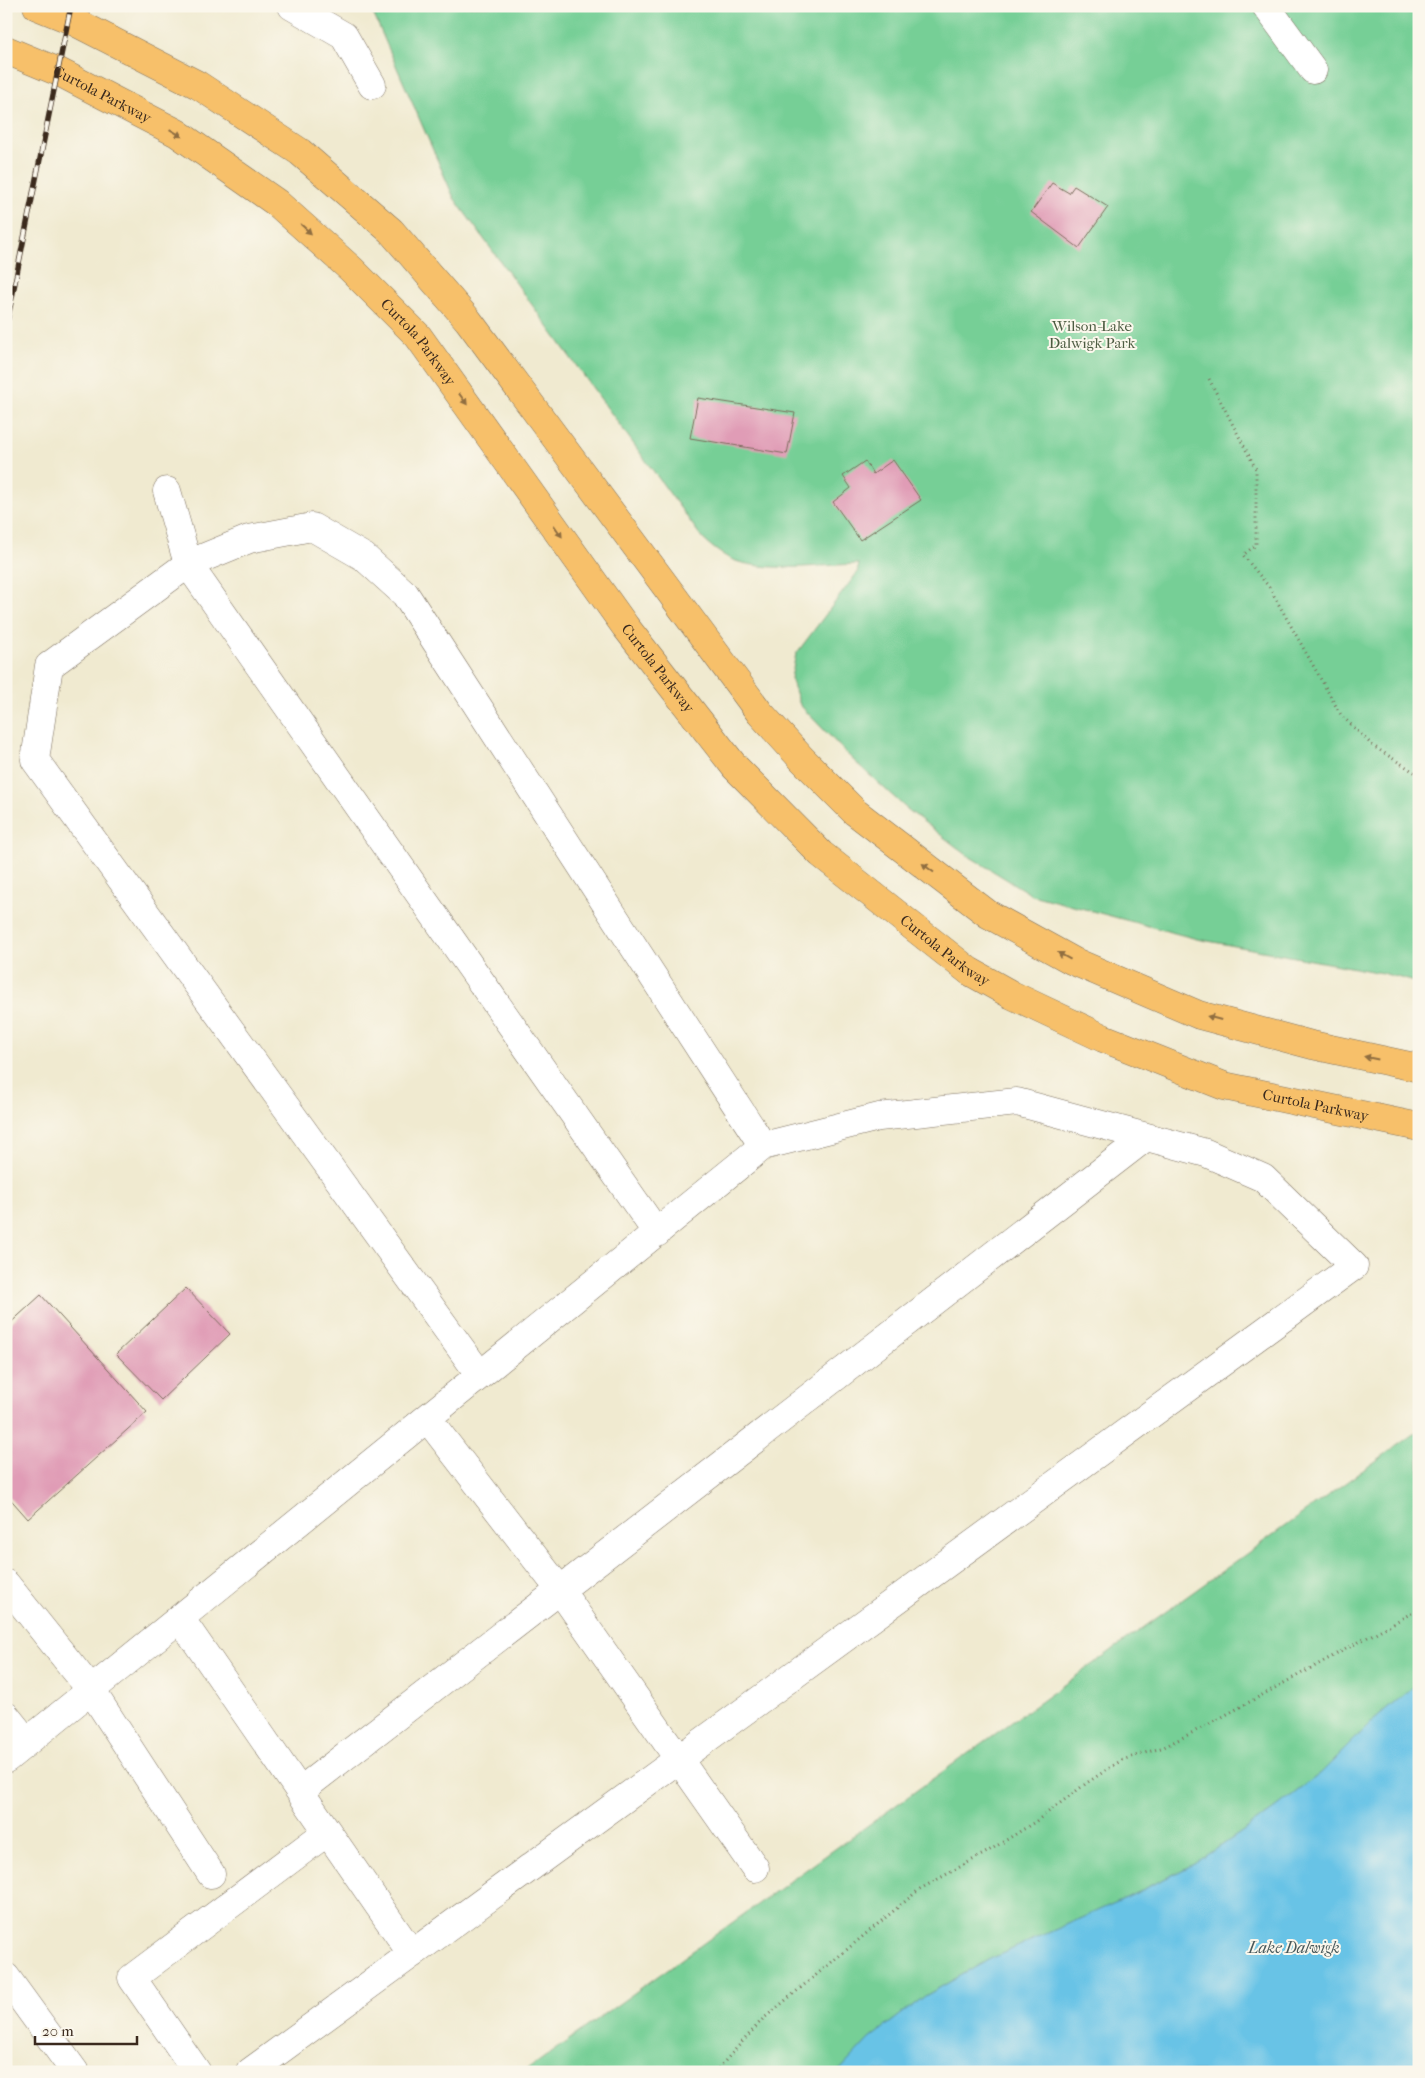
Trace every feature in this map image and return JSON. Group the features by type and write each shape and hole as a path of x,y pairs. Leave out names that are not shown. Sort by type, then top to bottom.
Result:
{"main road":[{"path":"37,6 69,18 198,85 300,152 391,231 468,320 760,713 809,766 855,812 870,824 988,914 1073,962 1199,1014 1312,1045 1419,1068"},
{"name":"Curtola Parkway","path":"6,50 58,72 177,133 277,203 351,269 418,336 625,626 735,767 821,854 969,971 1012,995 1103,1038 1224,1086 1419,1127"}],"street":[{"path":"292,6 344,36 372,85"},
{"path":"1266,6 1313,70"},
{"path":"167,491 188,564 657,1233"},
{"path":"480,1375 35,760 49,666 188,564 249,539 312,527 364,557 405,594 763,1146"},
{"path":"6,1759 763,1146 878,1117 1018,1102 1206,1153 1263,1178 1354,1266 250,2072"},
{"path":"300,1791 1146,1137"},
{"path":"428,1418 560,1590 755,1868"},
{"path":"6,1584 91,1690 211,1874"},
{"path":"180,1618 412,1954"},
{"path":"6,1716 27,1742"},
{"path":"197,2072 132,1978 327,1832"},
{"path":"6,1977 74,2072"}],"path":[{"path":"1209,379 1256,469 1256,545 1244,554 1269,587 1341,715 1373,746 1419,775"},
{"path":"715,2072 763,2019 920,1889 987,1852 1035,1822 1088,1782 1122,1760 1164,1747 1212,1724 1419,1608"}],"green space":[{"name":"Wilson-Lake Dalwigk Park","path":"370,6 1419,6 1419,983 1382,973 1197,939 1032,895 967,855 907,809 851,758 800,705 791,678 796,654 857,573 859,564 798,567 753,565 729,558 703,539 454,198"},
{"path":"1419,1430 1419,2072 524,2072"}],"water":[{"name":"Lake Dalwigk","path":"1419,1682 1419,2072 838,2072 869,2039 925,1996 990,1959 1128,1897 1194,1864 1258,1821 1321,1773 1373,1721"}],"building":[{"path":"1052,183 1069,193 1074,186 1108,207 1079,248 1031,212"},
{"path":"698,398 795,413 787,454 690,438"},
{"path":"893,460 921,500 860,540 833,502 851,488 843,476 865,461 873,474"},
{"path":"186,1288 230,1334 161,1400 116,1354"},
{"path":"41,1295 147,1412 28,1519 6,1494 6,1327"}],"railway":[{"path":"6,327 71,6"}]}
